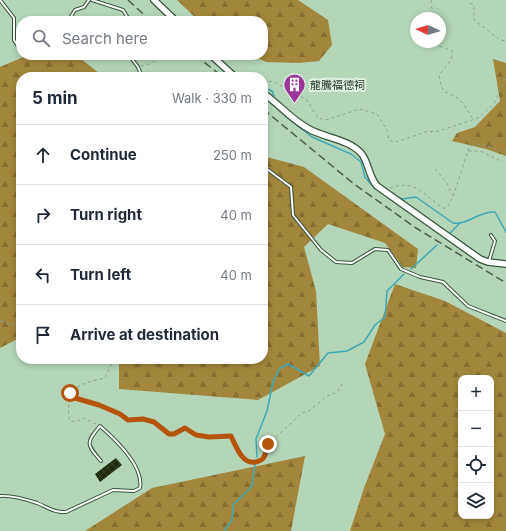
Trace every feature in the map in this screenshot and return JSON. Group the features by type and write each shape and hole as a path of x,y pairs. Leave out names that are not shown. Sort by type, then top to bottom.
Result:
{"street":[{"path":"154,0 171,16"},
{"path":"217,60 230,72"},
{"path":"268,96 309,130 345,143 363,154 372,180 383,191 480,259 488,262 506,264"}],"lane":[{"path":"0,0 14,18 14,40 16,43"},
{"path":"71,16 75,10 84,7 89,0"},
{"path":"92,0 123,10 127,16"},
{"path":"133,60 140,72"},
{"path":"268,170 291,187 293,215 321,250 336,262 352,263 375,250 388,250 401,269 420,277 443,282 468,306 506,321"},
{"path":"488,262 495,241 491,235"},
{"path":"0,496 9,495 36,503 58,513 66,512 113,490 134,491 140,488 141,480 134,463 110,434 100,426 90,437 90,448 101,461"}],"path":[{"path":"431,0 432,12"},
{"path":"470,3 474,5 474,20 500,40 506,41"},
{"path":"446,48 452,50 453,54 452,58 439,75 441,86 446,93 461,101 473,119"},
{"path":"138,67 158,60"},
{"path":"268,82 272,81 307,100 318,118 325,120 360,109 377,114 387,130 389,140 392,142 400,141 425,132 439,131 478,118 494,104 506,78"},
{"path":"383,191 400,184 417,187 442,208 447,208 453,197 469,148 475,144 483,144 506,152"},
{"path":"468,151 480,151 503,162"},
{"path":"436,169 447,184 453,197"},
{"path":"0,321 16,326"},
{"path":"100,426 83,418 76,422 70,421 68,404 70,393 74,389 91,381 105,378 112,364"},
{"path":"74,389 73,396 75,398 99,405 120,414 128,420 143,419 154,422 169,434 174,434 185,428 196,435 209,437 231,436 244,459 255,462 262,460 265,456 268,444 302,413 310,410 326,397 335,393 341,388 342,384"}],"green space":[{"path":"177,0 298,0 328,20 332,45 319,61 299,63 266,62 262,60 268,60 268,16 194,16"},
{"path":"493,59 506,63 506,156 486,149 452,141 457,133 475,127 500,101"},
{"path":"16,60 82,60 98,72 16,72 16,340 0,348 0,67"},
{"path":"268,157 304,167 418,249 416,268 403,267 385,243 328,224 304,247 316,291 320,366 258,400 119,389 119,364 268,364"},
{"path":"395,284 445,301 506,333 506,531 350,531 364,488 385,434 365,364"},
{"path":"305,456 291,531 85,531 152,488"}],"building":[{"path":"116,458 122,465 100,482 95,474"}],"waterway":[{"path":"268,89 272,91 274,96"},
{"path":"282,113 312,137 351,154 361,162 365,177 375,189"},
{"path":"397,197 402,199 416,197 453,223 464,222 489,212 495,212 506,232"},
{"path":"450,233 460,223"},
{"path":"411,269 437,245"},
{"path":"257,457 256,439 267,411 273,382 280,368 288,364 309,376 328,353 347,351 364,342 375,325 385,317 387,291 404,274"},
{"path":"224,531 232,520 233,505 252,486 255,464"}],"railway":[{"path":"128,0 146,16"},
{"path":"201,60 217,72"},
{"path":"268,113 354,184 416,228 506,283"}],"place":[{"name":"龍騰福德祠","path":"295,104"}],"route":[{"path":"70,393 74,389 73,396 75,398 99,405 120,414 128,420 143,419 154,422 169,434 174,434 185,428 196,435 209,437 231,436 244,459 250,462 262,460 265,456 268,444"}]}
